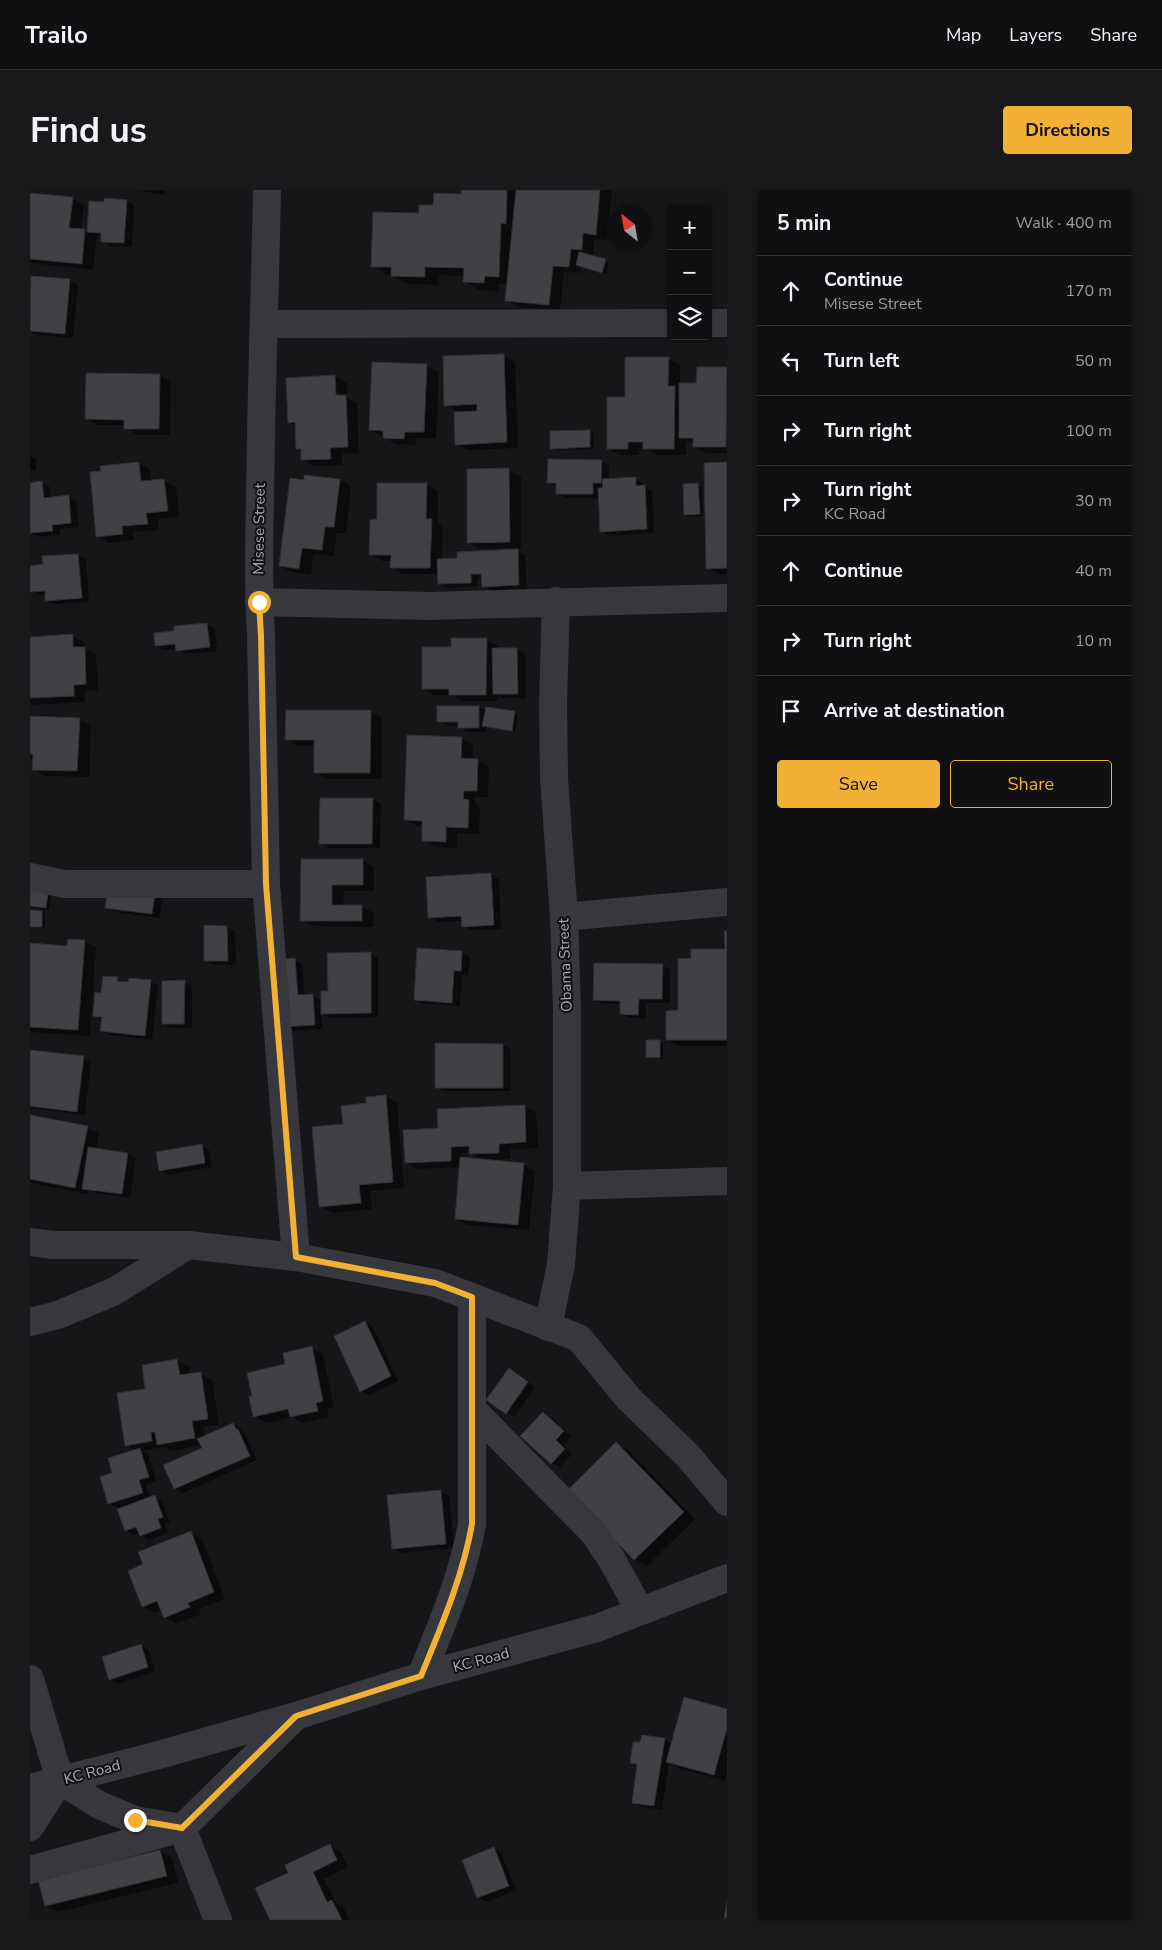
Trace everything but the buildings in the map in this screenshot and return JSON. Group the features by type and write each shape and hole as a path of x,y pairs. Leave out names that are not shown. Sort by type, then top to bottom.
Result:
{"street":[{"name":"Misese Street","path":"267,190 265,324 260,438 259,602 266,884 296,1257"},
{"path":"265,324 667,323"},
{"path":"712,323 727,323"},
{"path":"259,602 429,606 556,601 727,598"},
{"name":"Obama Street","path":"548,1327 561,1264 567,1186 567,1009 564,917 554,778 553,703 556,601"},
{"path":"30,877 65,884 266,884"},
{"path":"564,917 727,902"},
{"path":"567,1186 727,1181"},
{"path":"30,1242 53,1245 188,1244 296,1257 435,1283 578,1338 629,1399 688,1456 727,1502"},
{"path":"30,1322 58,1315 115,1292 188,1244"},
{"path":"421,1676 442,1623 468,1543 472,1524 472,1297"},
{"path":"472,1409 594,1533 612,1560 640,1612"},
{"name":"KC Road","path":"30,1788 296,1716 421,1676 597,1628 727,1578"},
{"path":"30,1679 60,1780 98,1805 135,1820 182,1828"},
{"path":"30,1870 182,1828 296,1716"},
{"path":"30,1827 60,1780"},
{"path":"182,1828 218,1920"}],"route":[{"path":"135,1820 182,1828 296,1716 421,1676 442,1623 468,1543 472,1524 472,1297 435,1283 296,1257 266,884 259,602"}]}
